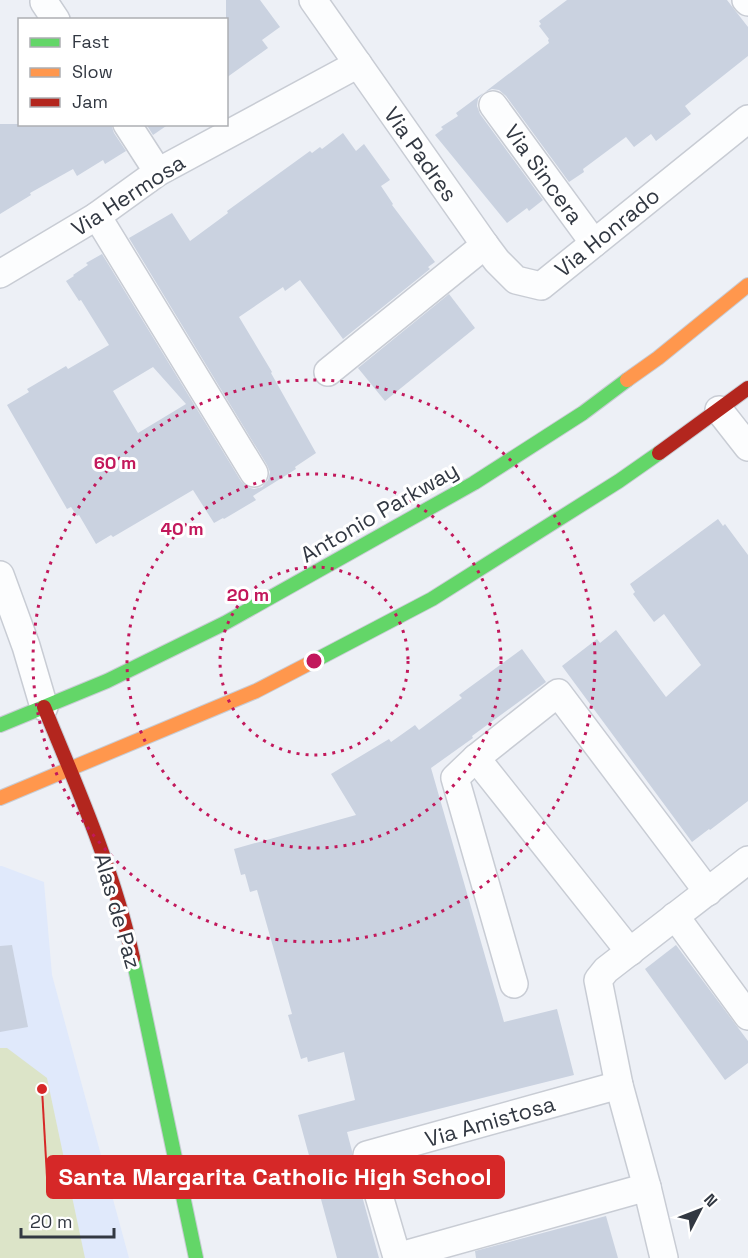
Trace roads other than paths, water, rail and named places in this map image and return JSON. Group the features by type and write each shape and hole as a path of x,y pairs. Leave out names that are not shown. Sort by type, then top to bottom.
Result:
{"main road":[{"name":"Antonio Parkway","path":"0,725 107,681 225,623 474,483 583,413 658,358 748,285"},
{"path":"0,798 256,691 432,599 619,481 748,388"},
{"name":"Alas de Paz","path":"45,707 93,825 125,921 196,1258"}],"street":[{"name":"Via Padres","path":"313,0 485,244"},
{"name":"Via Hermosa","path":"0,274 98,216 158,172 358,63"},
{"name":"Via Sincera","path":"493,105 594,243"},
{"name":"Via Honrado","path":"485,244 497,261 516,280 541,286 748,119"},
{"path":"127,126 158,172"},
{"path":"98,216 254,473"},
{"path":"328,372 485,244"},
{"path":"719,410 748,447"},
{"name":"Alas de Paz","path":"0,575 45,707"},
{"path":"514,984 455,778 476,758 558,693 708,892"},
{"path":"476,758 630,952"},
{"path":"664,1258 619,1085 598,980 606,970 748,860"},
{"path":"675,916 748,1016"},
{"name":"Via Amistosa","path":"619,1085 367,1155 397,1257 647,1187"}],"place":[{"name":"Santa Margarita Catholic High School","path":"42,1089"}]}
